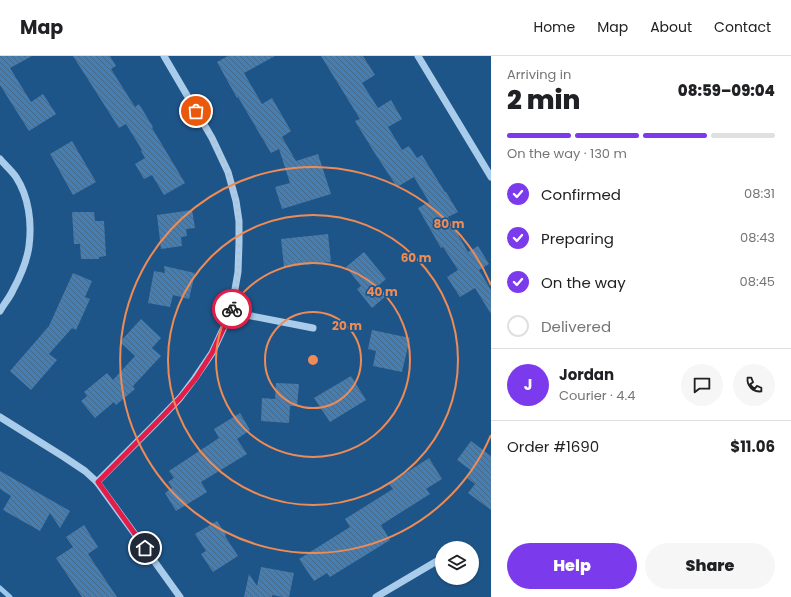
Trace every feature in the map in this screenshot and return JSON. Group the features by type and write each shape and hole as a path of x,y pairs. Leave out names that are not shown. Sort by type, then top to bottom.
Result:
{"street":[{"path":"98,482 180,398 196,378 212,353 231,312 238,272 239,221 236,202 228,172 212,138 164,56"},
{"path":"419,57 491,177"},
{"path":"0,158 16,177 28,206 30,220 29,247 24,267 13,290 0,311"},
{"path":"231,312 313,328"},
{"path":"0,417 64,457 98,482 180,597"},
{"path":"376,597 435,562"}],"building":[{"path":"0,56 32,56 10,68 31,102 43,94 56,114 29,131 0,85"},
{"path":"73,56 110,56 116,66 111,69 135,107 139,104 185,183 164,195 152,175 144,179 135,164 145,158 141,151 142,150 126,124 119,128"},
{"path":"228,56 275,56 244,73 262,104 272,98 291,131 282,137 296,161 318,154 331,194 282,209 275,187 290,183 279,149 271,153 217,62"},
{"path":"321,56 363,56 375,75 362,83 378,108 391,100 402,119 388,127 402,150 409,146 417,158 422,155 458,212 448,217 468,252 478,246 489,264 479,270 491,290 491,314 475,288 460,297 447,277 458,270 443,247 441,248 418,208 429,202 414,177 397,187 355,121 360,119"},
{"path":"72,141 96,182 73,195 50,154"},
{"path":"192,210 195,228 186,229 187,236 181,237 182,246 161,249 157,215"},
{"path":"72,212 94,212 95,221 104,221 106,256 99,257 99,259 81,259 80,244 74,244"},
{"path":"328,234 331,262 284,267 281,239"},
{"path":"364,252 386,279 378,286 386,296 372,308 357,289 361,286 346,267"},
{"path":"164,266 195,273 189,299 173,295 170,307 148,303 154,271 165,273"},
{"path":"73,273 92,281 85,297 90,299 76,330 72,328 49,354 57,360 31,390 10,371 49,326"},
{"path":"141,319 161,338 152,348 161,356 133,386 135,389 116,405 114,402 95,418 81,401 87,396 84,392 107,373 113,380 135,356 120,342"},
{"path":"372,330 410,338 402,372 373,366 376,351 368,349"},
{"path":"351,376 366,400 330,422 314,398"},
{"path":"276,383 299,384 297,406 290,406 289,423 261,421 262,398 275,399"},
{"path":"240,413 250,430 237,439 247,454 201,482 207,492 176,511 165,493 172,488 168,482 174,478 169,471 219,438 214,429"},
{"path":"471,441 491,456 491,510 468,493 475,484 467,478 472,471 457,460"},
{"path":"429,458 442,479 426,489 430,494 381,525 390,540 330,577 327,573 314,581 299,559 350,527 345,519 393,489 389,484"},
{"path":"0,471 70,511 60,528 50,513 40,531 3,510 11,496 0,489"},
{"path":"217,521 238,556 213,572 201,554 206,551 195,534"},
{"path":"84,525 98,547 88,554 117,597 82,597 56,558 73,547 66,537"},
{"path":"261,567 294,573 289,597 272,595 272,597 244,597 249,574 257,586"}],"waterway":[{"path":"0,588 10,597"}],"way so far":[{"path":"196,111 212,138 228,172 236,202 239,221 238,272 232,309"}],"route":[{"path":"145,548 98,482 180,398 196,378 212,353 232,309"}]}
